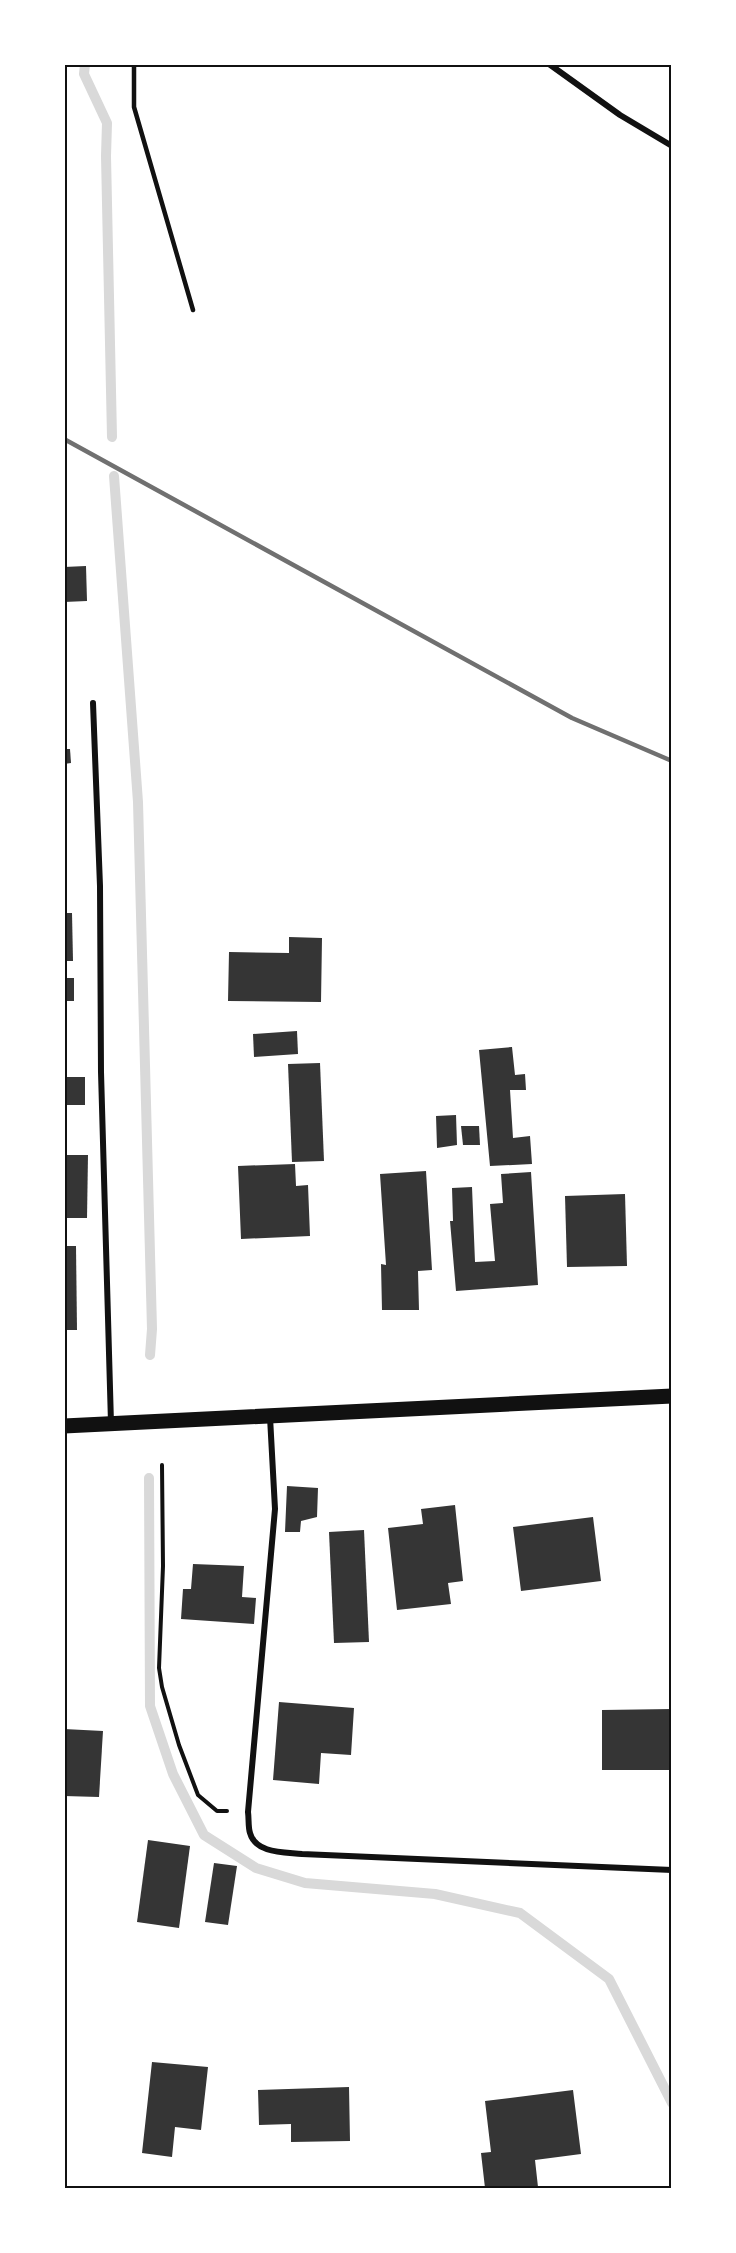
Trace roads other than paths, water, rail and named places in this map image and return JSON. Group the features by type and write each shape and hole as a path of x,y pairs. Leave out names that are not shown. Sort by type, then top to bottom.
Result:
{"main road":[{"path":"64,1426 672,1396"}],"street":[{"path":"549,64 620,115 672,146"},
{"path":"93,703 100,886 101,1072 111,1424"},
{"path":"270,1417 275,1509 248,1812 250,1833 257,1843 272,1851 672,1870"}],"lane":[{"path":"134,64 134,106 193,310"}],"waterway":[{"path":"85,64 84,74 107,123 112,437"},
{"path":"114,476 138,802 152,1329 150,1355"},
{"path":"149,1478 150,1706 173,1774 204,1835 256,1868 305,1883 435,1894 520,1913 609,1979 672,2103"}],"railway":[{"path":"64,439 572,718 672,761"}]}
